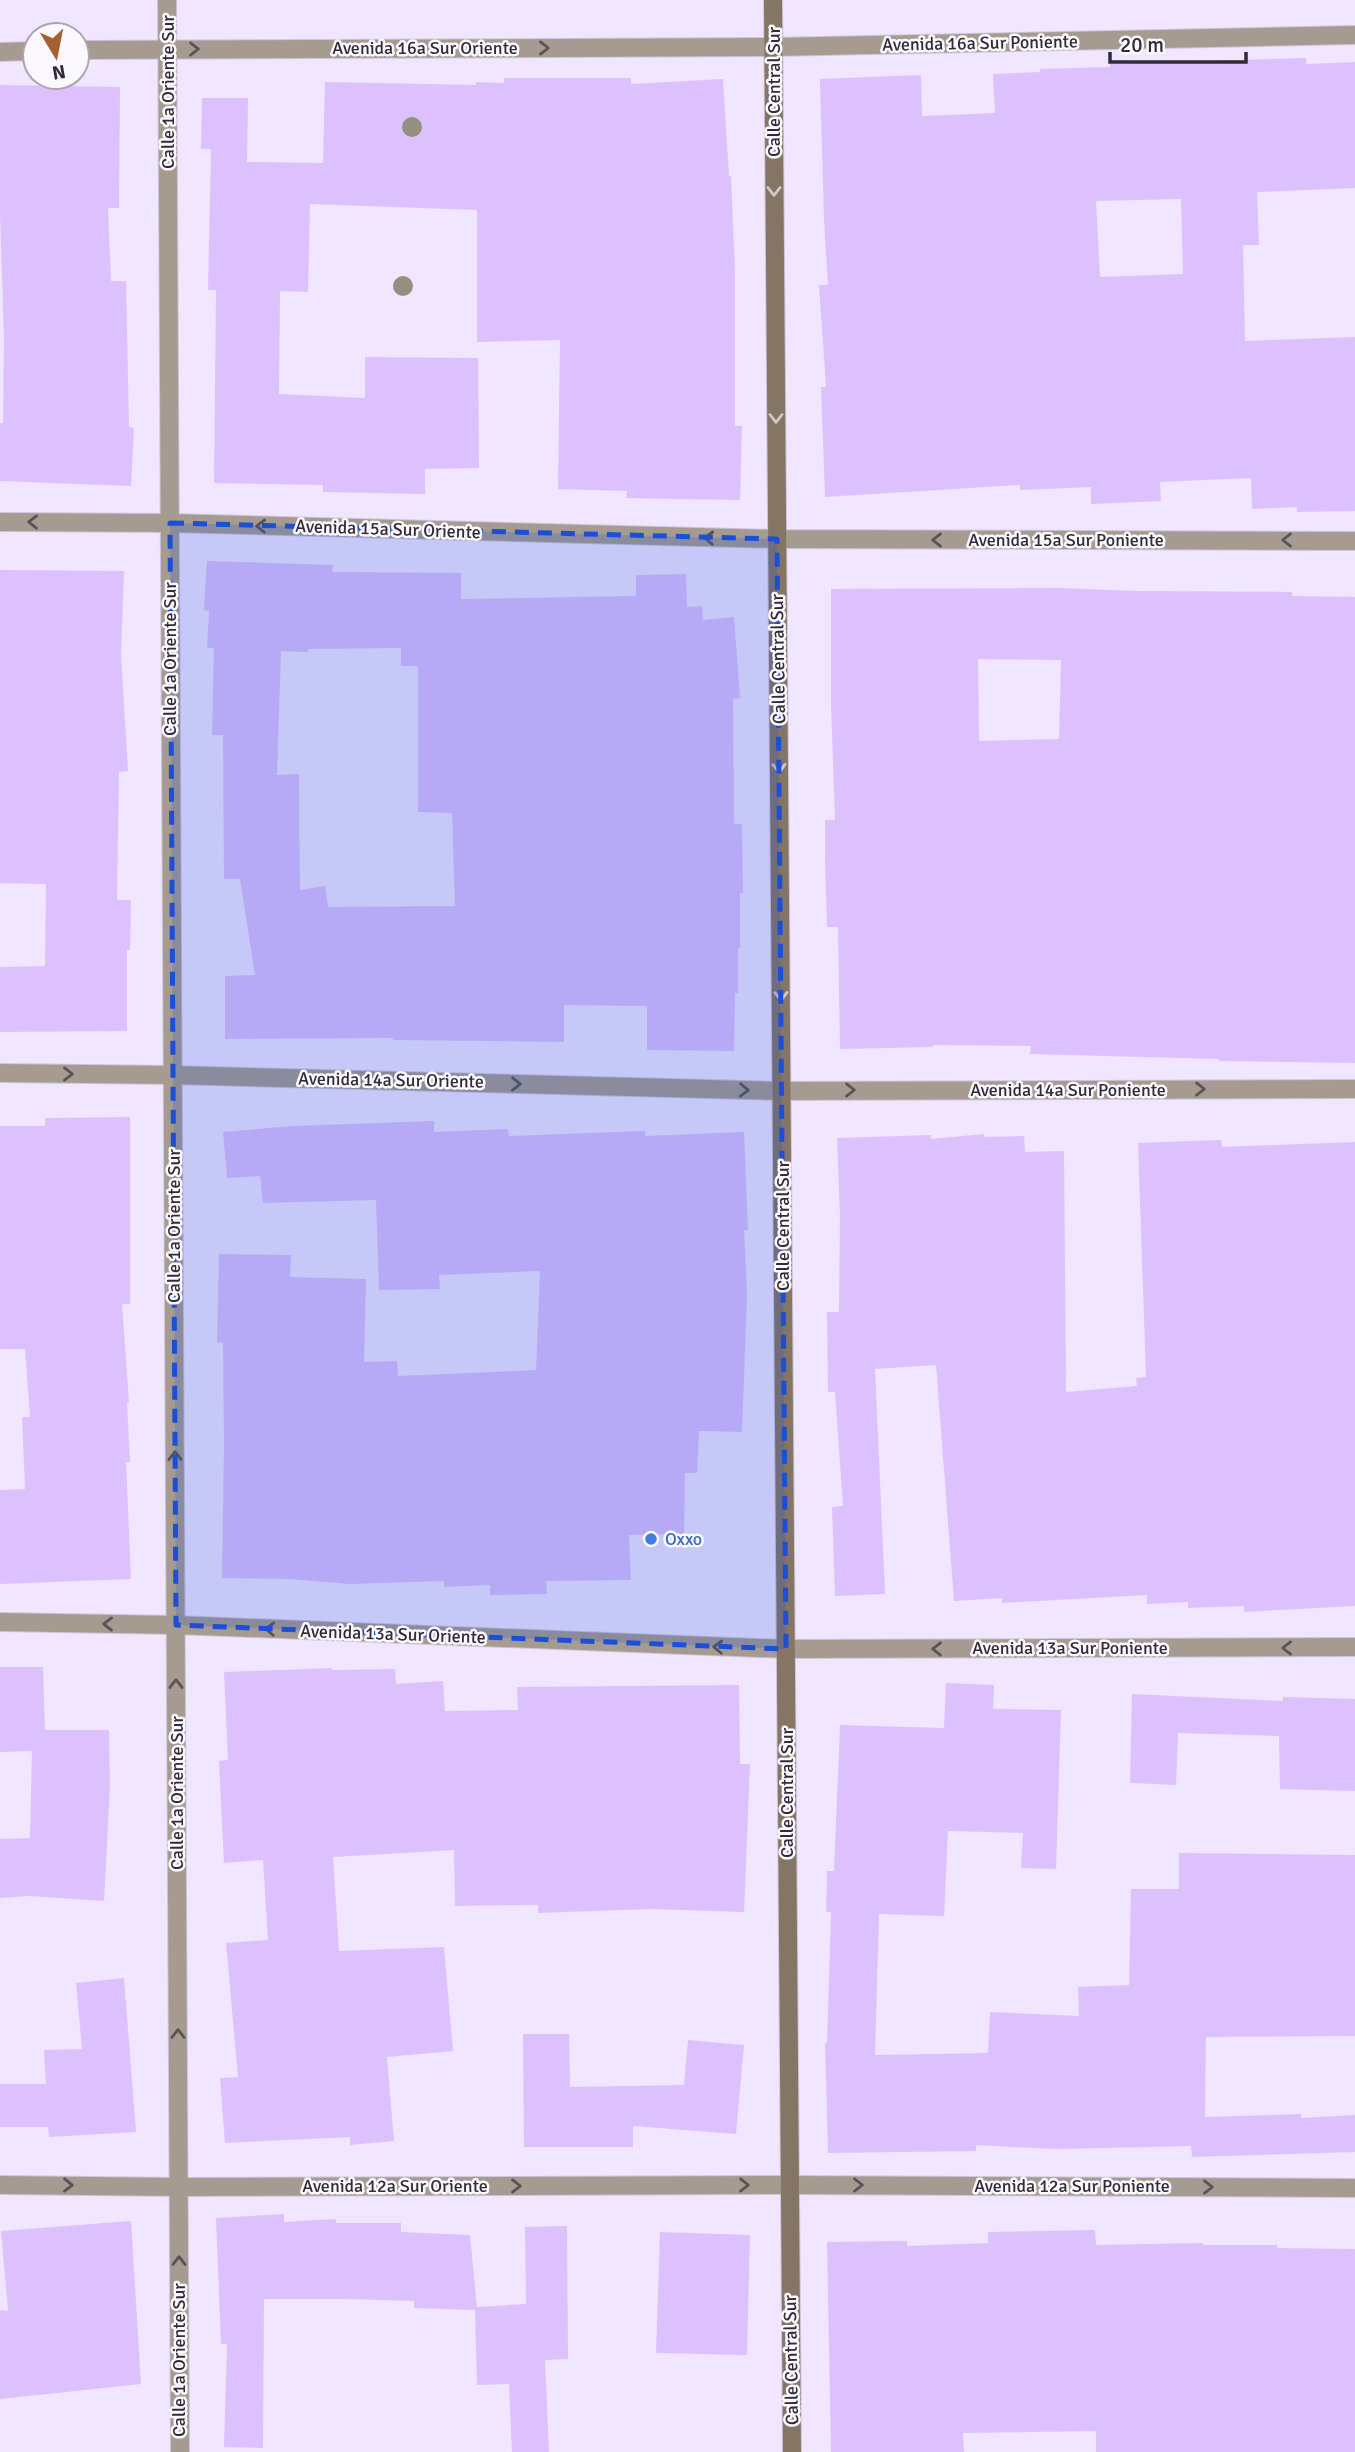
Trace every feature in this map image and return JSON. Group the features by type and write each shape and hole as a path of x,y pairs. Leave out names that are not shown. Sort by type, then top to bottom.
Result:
{"street":[{"name":"Calle 1a Oriente Sur","path":"167,0 180,2452"},
{"name":"Calle Central Sur","path":"773,0 792,2452"},
{"name":"Avenida 16a Sur Poniente","path":"773,47 1355,35"},
{"name":"Avenida 16a Sur Oriente","path":"91,51 773,47"},
{"path":"0,52 21,51"},
{"name":"Avenida 15a Sur Oriente","path":"0,522 170,523 777,539"},
{"name":"Avenida 15a Sur Poniente","path":"777,539 1355,541"},
{"name":"Avenida 14a Sur Oriente","path":"0,1073 782,1091"},
{"name":"Avenida 14a Sur Poniente","path":"782,1091 1355,1089"},
{"name":"Avenida 13a Sur Oriente","path":"0,1622 176,1625 786,1649"},
{"name":"Avenida 13a Sur Poniente","path":"786,1649 1355,1647"},
{"name":"Avenida 12a Sur Oriente","path":"0,2185 790,2185"},
{"name":"Avenida 12a Sur Poniente","path":"790,2185 1355,2188"}],"highlighted area":[{"path":"170,523 777,539 786,1649 176,1625"}],"building":[{"path":"1306,58 1306,64 1355,62 1355,188 1257,192 1259,245 1243,245 1245,341 1355,337 1355,511 1297,512 1297,507 1252,509 1251,478 1160,482 1161,501 1091,504 1091,487 1020,490 1020,485 825,497 821,387 826,387 819,285 828,285 820,79 921,75 922,116 995,113 993,74 1040,72 1040,69 1110,67 1110,64","holes":["1181,199 1183,274 1100,277 1096,201"]},
{"path":"504,78 631,78 631,84 723,79 735,271 735,426 742,426 740,500 626,498 627,491 558,489 560,340 477,342 477,210 310,204 308,292 280,291 279,394 365,398 365,357 478,358 479,468 425,469 425,494 323,492 323,485 214,483 216,290 208,290 211,149 201,149 202,98 248,98 247,162 323,163 325,82 476,85 476,82 504,83"},
{"path":"0,85 21,85 21,91 91,91 91,87 120,87 119,208 108,208 111,281 126,281 129,427 134,428 131,486 0,481 4,338"},
{"path":"207,561 333,565 332,572 461,573 461,599 636,596 636,575 686,574 687,607 702,606 703,620 734,617 740,698 733,699 734,824 742,824 743,893 740,893 734,1051 647,1050 647,1006 564,1005 564,1042 393,1038 225,1039 225,976 255,975 240,879 224,879 223,735 212,735 214,648 207,648 209,611 204,610","holes":["401,648 401,666 418,666 418,812 452,813 455,906 328,907 325,886 300,890 299,774 277,775 281,651"]},
{"path":"0,570 124,571 121,655 128,771 119,772 117,900 131,900 130,950 127,950 127,1031 0,1032 0,967 45,966 46,884 0,883"},
{"path":"1060,588 1292,592 1292,596 1355,597 1355,1063 1030,1054 1031,1046 933,1045 840,1049 838,927 827,927 825,862 825,820 835,820 831,589","holes":["978,659 1061,660 1059,739 979,741"]},
{"path":"130,1117 130,1304 122,1304 129,1402 130,1462 126,1462 131,1579 0,1584 0,1490 25,1489 22,1417 30,1417 25,1349 0,1349 0,1126 45,1126 45,1118"},
{"path":"434,1121 434,1132 508,1129 509,1136 645,1131 645,1136 744,1132 748,1230 744,1230 747,1294 742,1432 699,1431 697,1473 685,1473 684,1534 629,1535 631,1580 546,1581 547,1594 490,1595 490,1585 444,1587 444,1581 350,1584 289,1579 222,1578 224,1444 223,1343 217,1342 219,1254 291,1255 290,1277 366,1279 364,1362 397,1361 398,1376 536,1370 540,1271 439,1275 440,1289 379,1290 376,1200 263,1203 260,1176 227,1178 223,1132 293,1126"},
{"path":"984,1134 984,1137 1024,1136 1025,1152 1064,1151 1066,1392 1137,1386 1136,1378 1146,1377 1138,1143 1221,1140 1222,1147 1355,1142 1355,1606 1244,1612 1244,1606 1188,1608 1188,1602 1147,1604 1147,1595 1002,1603 1002,1598 954,1601 936,1365 875,1369 885,1594 835,1596 832,1507 843,1506 835,1392 828,1392 827,1312 839,1312 840,1215 837,1138 931,1135 931,1139"},
{"path":"0,1667 43,1667 45,1730 109,1730 110,1786 104,1901 29,1896 0,1898 0,1839 30,1838 32,1751 0,1752"},
{"path":"332,1668 395,1669 396,1684 443,1681 445,1711 518,1710 517,1687 739,1685 740,1764 750,1764 744,1912 651,1909 538,1913 538,1905 455,1906 454,1850 333,1857 339,1951 444,1947 453,2051 387,2057 394,2141 350,2145 350,2137 225,2143 220,2078 238,2077 226,1943 268,1940 263,1860 224,1863 219,1761 228,1760 224,1672"},
{"path":"946,1683 994,1685 993,1709 1061,1710 1056,1869 1021,1868 1023,1833 948,1831 944,1916 879,1914 875,2055 988,2053 990,2012 1079,2016 1078,1987 1129,1985 1131,1889 1179,1889 1179,1853 1355,1855 1355,2036 1206,2037 1205,2117 1301,2114 1301,2118 1355,2115 1355,2152 1192,2157 1191,2146 1055,2149 976,2145 976,2151 828,2153 825,2043 831,1912 826,1912 827,1871 834,1871 840,1725 944,1728"},
{"path":"1132,1694 1283,1701 1283,1697 1355,1699 1355,1791 1280,1789 1279,1736 1178,1733 1176,1785 1130,1783"},
{"path":"124,1978 136,2132 49,2137 48,2127 0,2127 0,2084 46,2084 44,2050 82,2049 76,1983"},
{"path":"523,2034 569,2034 570,2087 684,2085 688,2040 744,2045 736,2134 633,2126 633,2147 524,2147"},
{"path":"284,2214 284,2222 336,2219 336,2223 401,2223 401,2232 470,2235 477,2307 526,2304 525,2227 567,2226 568,2359 545,2360 549,2452 512,2452 509,2384 477,2385 475,2310 414,2308 414,2301 347,2299 264,2299 263,2448 224,2447 227,2344 221,2344 216,2218"},
{"path":"131,2221 141,2384 0,2399 0,2310 8,2311 1,2231"},
{"path":"1095,2230 1096,2245 1203,2243 1355,2249 1355,2452 1096,2452 1096,2431 963,2433 964,2452 831,2452 827,2242 907,2241 907,2246 988,2243 988,2232"},
{"path":"660,2232 750,2235 747,2355 656,2353"}],"place":[{"name":"Oxxo","path":"651,1539"}]}
